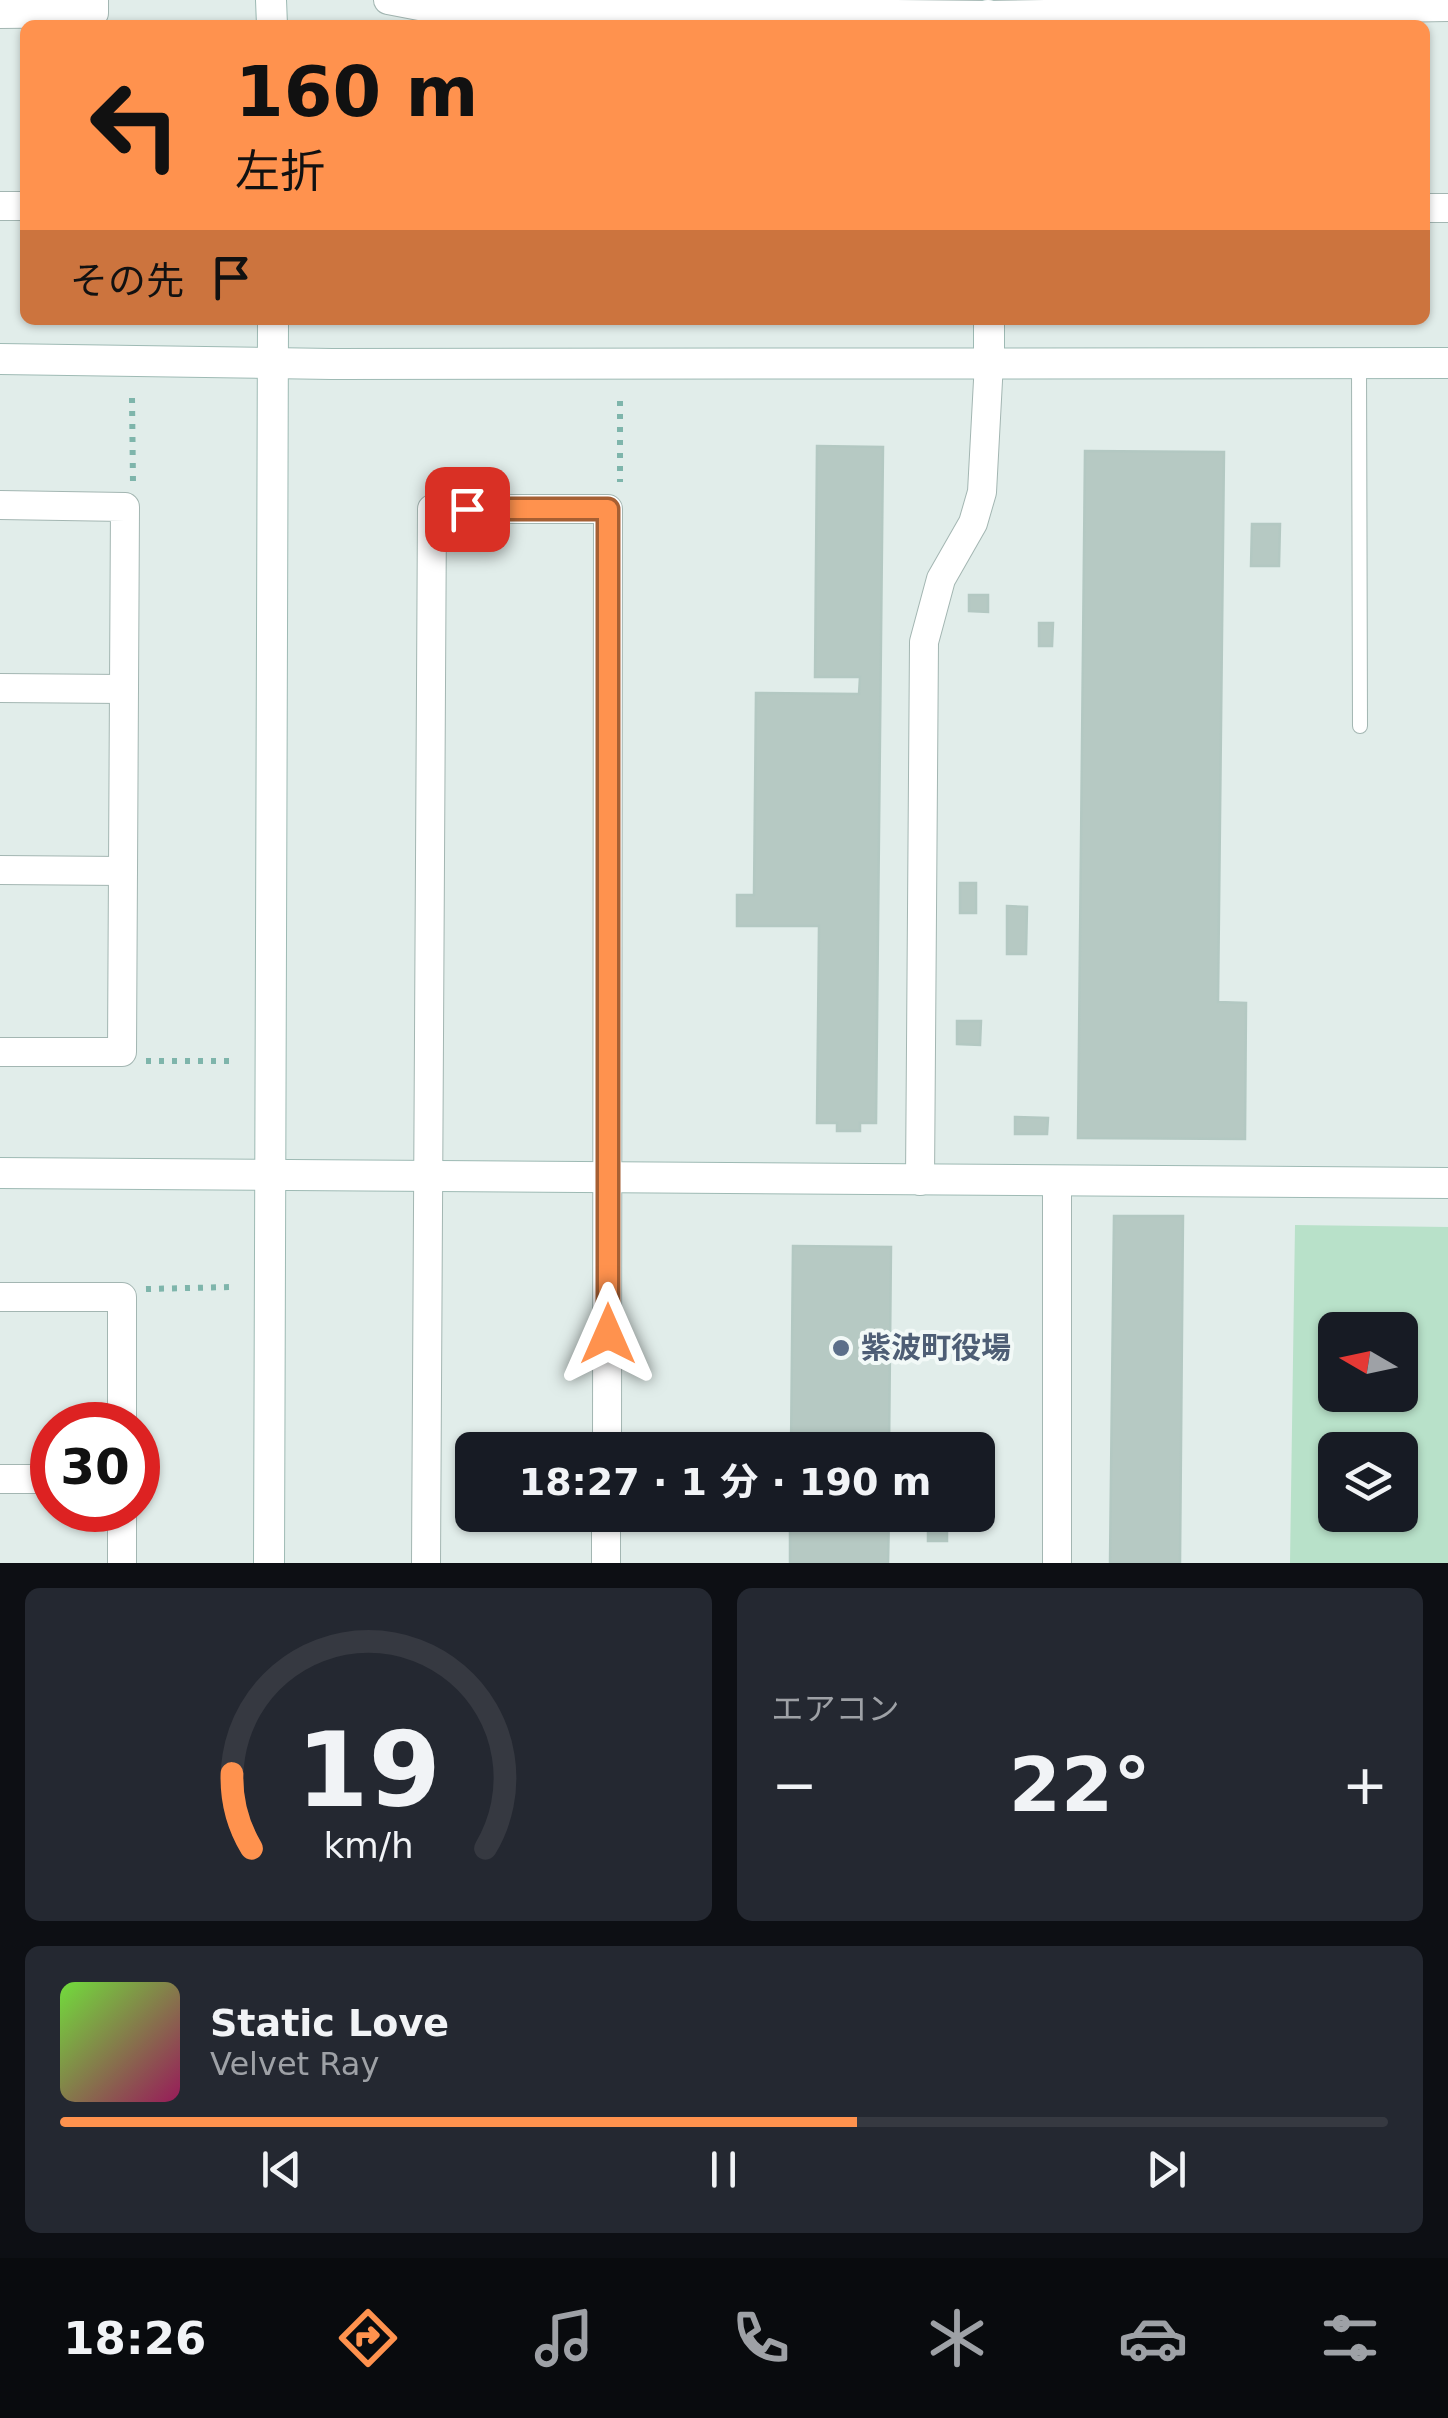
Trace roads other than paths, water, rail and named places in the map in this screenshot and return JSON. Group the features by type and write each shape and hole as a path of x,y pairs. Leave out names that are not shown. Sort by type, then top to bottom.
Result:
{"street":[{"path":"388,0 455,17 706,6 840,19 988,13 1138,18 1366,4 1448,7"},
{"path":"0,14 94,13"},
{"path":"269,1563 273,325"},
{"path":"920,1181 924,642 941,578 974,523 982,492 990,325"},
{"path":"0,359 274,364 1448,363"},
{"path":"0,506 125,506 122,1052 0,1052"},
{"path":"426,1563 432,508 608,509 607,1432"},
{"path":"0,688 124,689"},
{"path":"0,870 123,871"},
{"path":"0,1173 1448,1184"},
{"path":"1057,1182 1057,1563"},
{"path":"0,1297 122,1298 122,1402"},
{"path":"0,1479 30,1479"},
{"path":"122,1532 122,1563"},
{"path":"606,1532 606,1563"}],"lane":[{"path":"1359,362 1360,726"}],"place":[{"name":"紫波町役場","path":"841,1348"}]}
